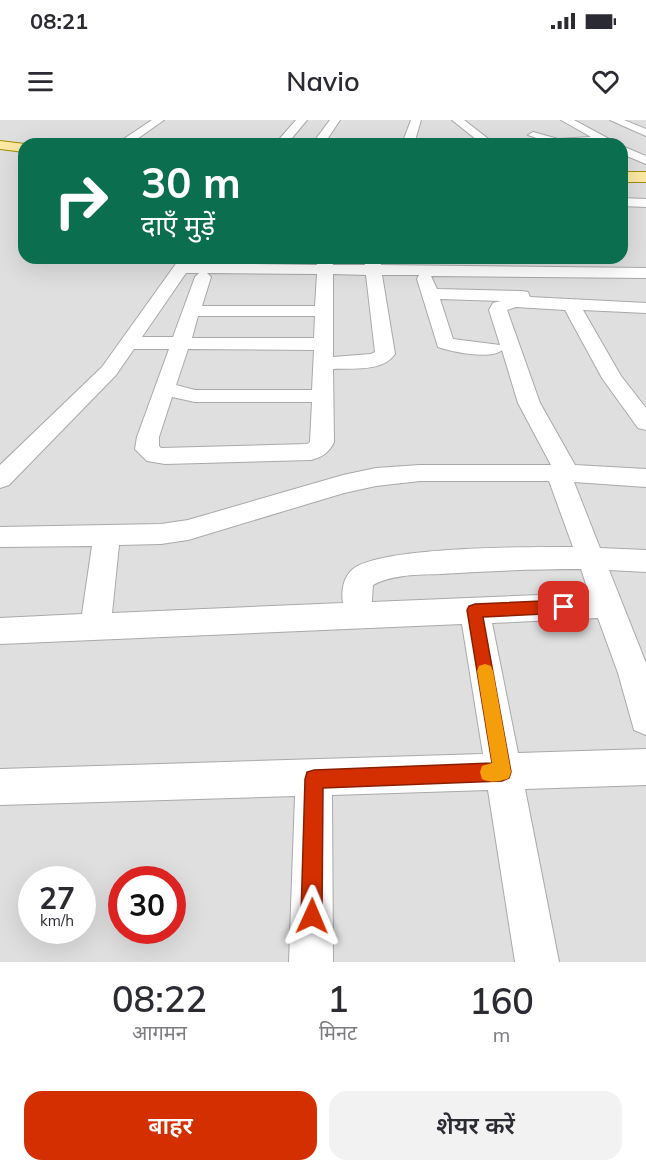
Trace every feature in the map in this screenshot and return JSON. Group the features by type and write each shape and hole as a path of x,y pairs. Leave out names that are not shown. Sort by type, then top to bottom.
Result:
{"main road":[{"path":"0,143 18,145"},
{"path":"628,175 646,175"}],"street":[{"path":"131,138 159,120"},
{"path":"286,138 302,120"},
{"path":"322,138 335,120"},
{"path":"410,138 416,120"},
{"path":"458,120 481,138"},
{"path":"566,120 602,138"},
{"path":"615,120 645,129"},
{"path":"630,120 645,129"},
{"path":"533,135 542,138"},
{"path":"628,151 646,160"},
{"path":"628,216 646,216"},
{"path":"0,479 109,371 184,264"},
{"path":"203,277 147,444 147,449 155,455 304,453 316,450 322,442 325,264 569,265 646,273"},
{"path":"129,343 180,344 376,360 385,354 372,264"},
{"path":"420,264 446,344 493,349"},
{"path":"622,264 628,272"},
{"path":"430,294 646,298"},
{"path":"478,295 498,368"},
{"path":"646,308 508,302 501,305 498,310 529,403 563,473 608,605 640,673 646,718"},
{"path":"571,305 612,378 646,423"},
{"path":"191,311 324,311"},
{"path":"164,388 195,396 323,396"},
{"path":"0,537 161,534 188,530 343,484 376,477 420,473 563,473 646,478"},
{"path":"94,627 107,536"},
{"path":"360,615 358,582 363,577 378,571 409,565 497,559 590,557 646,561"},
{"path":"0,631 608,605"},
{"path":"475,610 537,962"},
{"path":"0,787 646,767"},
{"path":"311,962 314,779"}],"shaded area":[{"path":"0,120 646,120 646,962 0,962"}],"slow traffic":[{"path":"485,671 502,772 489,772"}],"route":[{"path":"312,916 314,779 502,772 475,610 564,607"}]}
